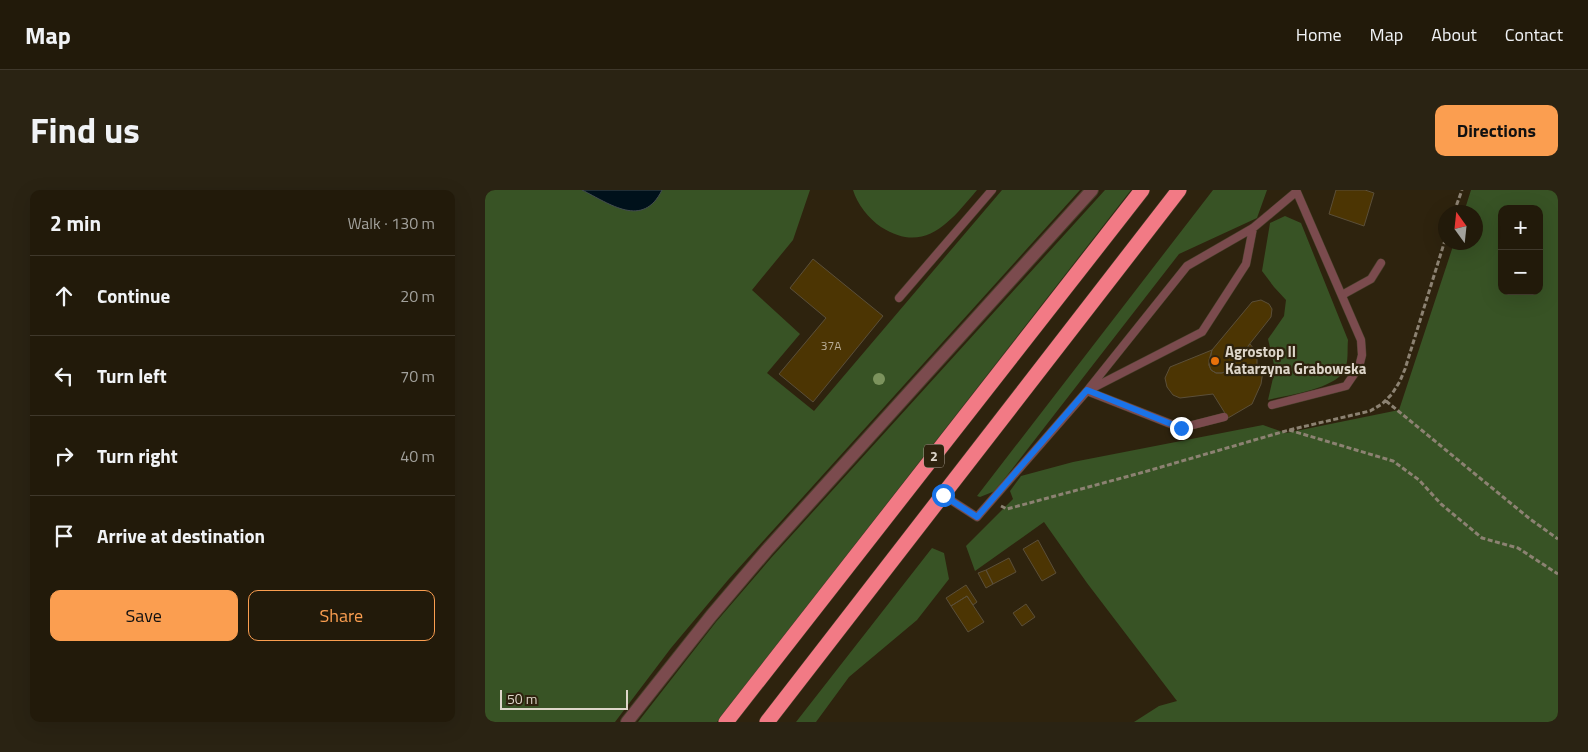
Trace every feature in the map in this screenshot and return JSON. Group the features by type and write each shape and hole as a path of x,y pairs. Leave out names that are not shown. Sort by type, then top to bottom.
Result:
{"highway":[{"name":"2","path":"727,722 1142,190"},
{"name":"2","path":"767,722 1179,190"}],"street":[{"path":"627,722 711,616 767,550 1092,190"}],"lane":[{"path":"899,298 992,190"},
{"path":"943,495 977,517 1087,390 1187,266 1253,228 1296,191 1361,340 1362,355 1359,367 1345,386 1272,405"},
{"path":"1087,390 1202,332 1246,264 1253,228"},
{"path":"1342,295 1371,279 1381,264"},
{"path":"1087,390 1181,428 1224,417"}],"path":[{"path":"1457,205 1462,190"},
{"path":"992,501 1007,509 1289,430 1364,412 1382,404 1392,394 1405,369 1441,250"},
{"path":"1385,401 1530,519 1558,539"},
{"path":"1289,430 1393,462 1419,480 1441,504 1482,538 1518,548 1558,574"}],"green space":[{"path":"485,190 810,190 793,240 752,290 800,334 767,373 814,411 1002,190 1080,190 728,580 671,648 615,722 485,722"},
{"path":"853,190 977,190 957,213 935,231 924,236 911,238 897,235 877,224 860,206"},
{"path":"1105,190 1131,190 717,722 638,722 716,622 771,558"},
{"path":"1213,190 1267,190 1257,218 1179,254 995,491 980,497 977,496"},
{"path":"1471,190 1558,190 1558,722 1134,722 1159,706 1177,701 1087,583 1044,522 975,571 966,546 1013,499 1010,491 1021,476 1073,462 1263,425 1286,433 1399,410 1452,250 1483,250 1483,205 1466,205"},
{"path":"1285,216 1301,223 1348,340 1347,360 1344,371 1331,382 1321,387 1268,400 1275,369 1268,339 1284,316 1286,300 1262,271 1270,223"},
{"path":"932,548 944,553 949,579 917,620 849,677 816,722 796,722"}],"water":[{"path":"582,190 662,190 654,202 636,211 625,210"}],"building":[{"path":"1336,190 1365,190 1374,193 1364,226 1329,214"},
{"path":"813,259 883,316 813,402 779,374 826,318 790,288"},
{"path":"1261,300 1269,304 1272,309 1271,317 1229,370 1216,373 1211,370 1209,360 1212,350 1252,302"},
{"path":"1250,344 1257,353 1257,369 1263,371 1261,384 1252,404 1228,418 1213,394 1180,398 1173,395 1167,387 1165,378 1170,367 1212,350 1209,365 1211,370 1216,373 1222,373 1229,370"},
{"path":"1038,540 1056,573 1042,581 1023,549"},
{"path":"1009,558 1016,572 993,584 986,570"},
{"path":"986,570 993,584 986,588 978,573"},
{"path":"966,585 977,602 973,605 967,596 951,606 946,598"},
{"path":"967,596 984,622 968,632 951,606"},
{"path":"1026,604 1035,617 1022,626 1013,613"}],"place":[{"name":"Agrostop II Katarzyna Grabowska","path":"1215,361"}],"route":[{"path":"943,495 977,517 1087,390 1181,428"}]}
